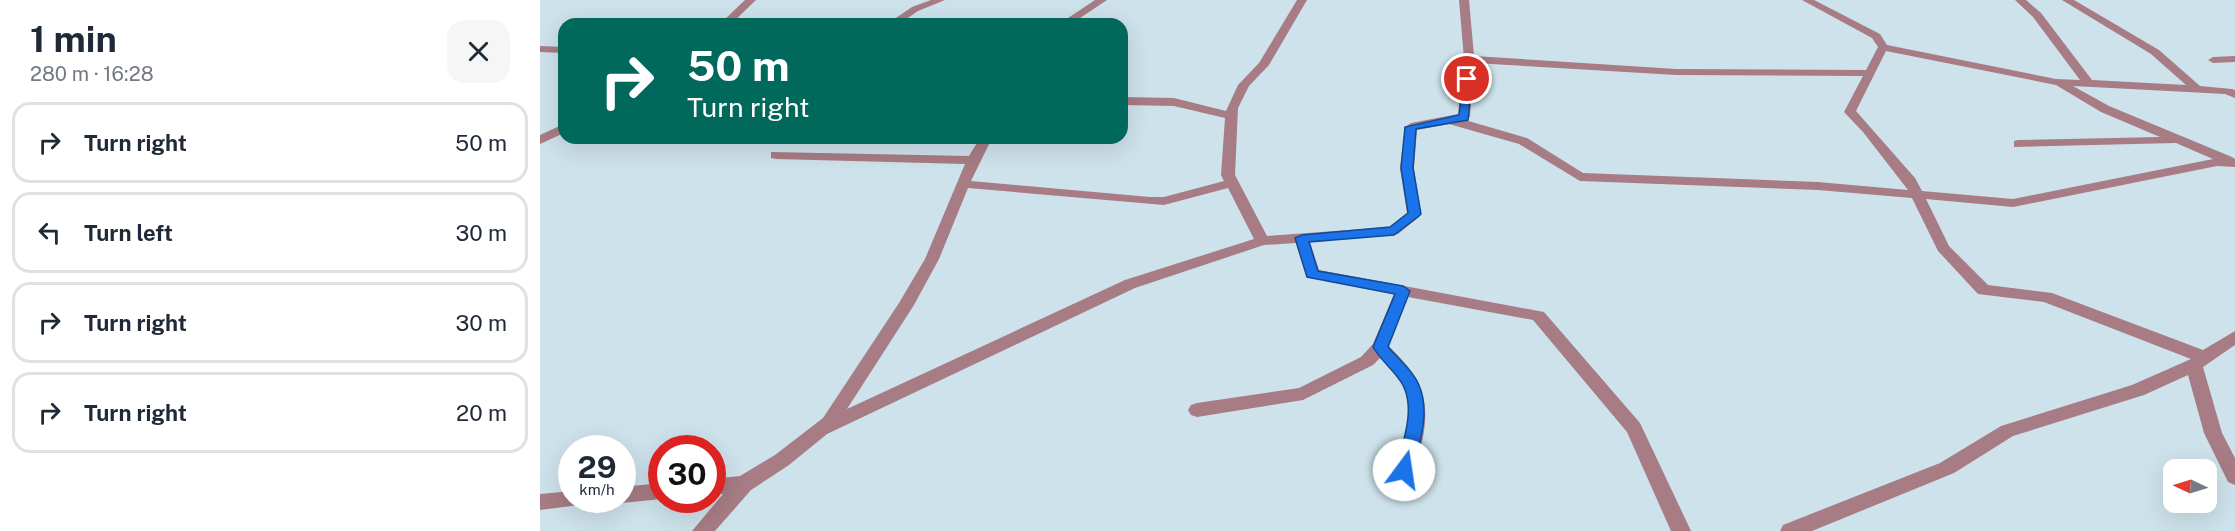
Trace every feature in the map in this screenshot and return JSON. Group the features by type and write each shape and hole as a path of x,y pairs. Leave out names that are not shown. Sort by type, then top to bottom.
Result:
{"street":[{"path":"732,18 751,0"},
{"path":"901,18 915,9 940,0"},
{"path":"1074,18 1102,0"},
{"path":"1262,241 1228,175 1232,108 1244,85 1263,65 1302,0"},
{"path":"822,429 1130,284 1262,241 1394,231 1414,214 1407,168 1410,127 1464,117 1468,59 1464,0"},
{"path":"1807,0 1876,36 1883,46 2055,82 2228,91 2235,95"},
{"path":"2020,0 2037,15 2088,83"},
{"path":"2067,0 2155,52 2198,90"},
{"path":"1883,46 1850,112 1867,129 1918,194 1943,248 1983,290 2046,297 2200,362"},
{"path":"540,49 558,50"},
{"path":"1468,59 1676,72 1871,74"},
{"path":"2213,60 2235,60"},
{"path":"2055,82 2105,109 2234,163"},
{"path":"1128,101 1174,102 1231,116"},
{"path":"1450,120 1523,141 1580,177 1818,186 2013,203 2217,162 2234,163"},
{"path":"540,140 558,131"},
{"path":"2018,144 2179,140"},
{"path":"702,531 744,484 782,460 829,423 906,305 932,259 983,144"},
{"path":"776,155 974,160"},
{"path":"964,184 1164,201 1232,183"},
{"path":"1302,238 1312,274 1538,316 1634,428 1680,531"},
{"path":"1197,410 1303,394 1367,361 1380,347 1403,291"},
{"path":"1790,531 1947,468 2007,431 2138,390 2200,362 2235,337"},
{"path":"1380,347 1410,383 1416,402 1415,426 1399,491"},
{"path":"2200,362 2212,433 2235,477"},
{"path":"726,486 744,484"},
{"path":"540,502 558,500"}],"route":[{"path":"1404,470 1415,426 1416,402 1410,383 1380,347 1403,291 1312,274 1302,238 1394,231 1414,214 1407,168 1410,127 1464,117 1467,79"}]}
